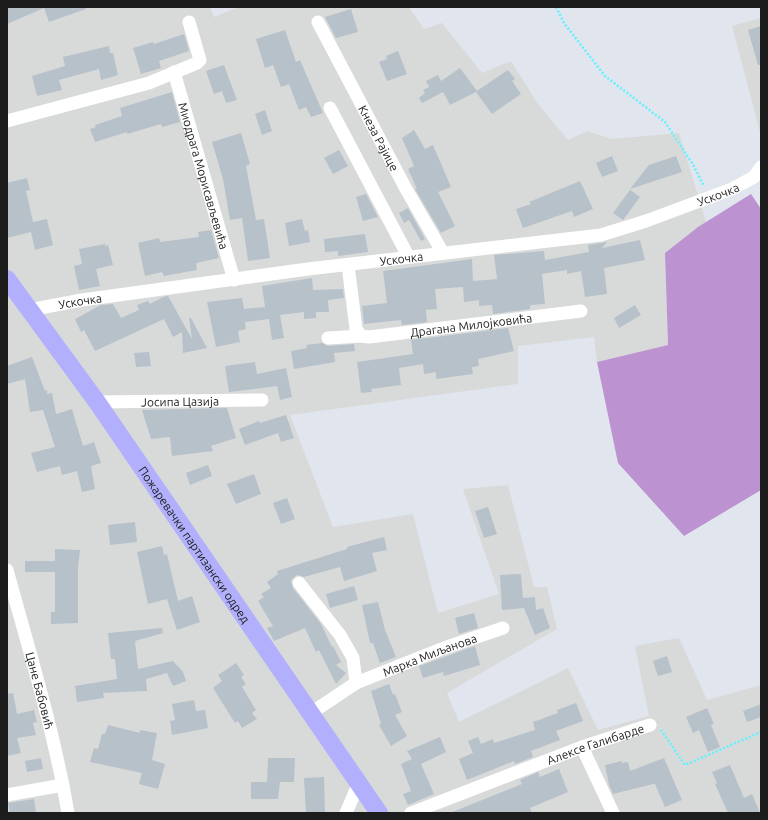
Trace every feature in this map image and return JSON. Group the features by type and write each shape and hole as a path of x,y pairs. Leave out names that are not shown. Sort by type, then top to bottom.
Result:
{"street":[{"path":"7,120 149,83 197,63 200,60 189,22"},
{"name":"Кнеза Рајице","path":"318,22 406,189 443,253"},
{"name":"Миодрага Морисављевића","path":"174,72 234,280"},
{"path":"330,108 408,256"},
{"name":"Ускочка","path":"29,310 82,300 408,256 601,235 646,221 745,183 754,177 761,167"},
{"path":"348,265 356,329 361,336"},
{"name":"Пожаревачки партизански одред","path":"7,279 97,402 379,813"},
{"name":"Драгана Милојковића","path":"328,338 369,337 426,331 581,310"},
{"name":"Јосипа Цазија","path":"97,402 262,400"},
{"name":"Цане Бабовић","path":"7,570 33,665 63,785 68,813"},
{"path":"299,583 340,635 353,658 356,682"},
{"name":"Марка Миљанова","path":"311,714 356,682 444,648 503,628"},
{"name":"Алексе Галибарде","path":"411,813 582,747 650,725"},
{"path":"582,747 613,813"},
{"path":"7,795 63,785"},
{"path":"346,813 355,792 362,788"}],"path":[{"path":"556,7 564,23 605,76 665,122 692,162 710,197"},
{"name":"Алексе Галибарде","path":"650,725 662,731 685,765 761,732"}],"shaded area":[{"path":"7,7 210,7 214,17 239,7 409,7 424,29 442,23 482,73 511,61 538,104 568,140 587,131 612,139 679,133 706,222 665,253 668,345 597,362 594,337 518,346 518,384 290,415 333,527 413,514 438,613 499,594 463,489 508,485 534,587 547,587 557,629 447,693 459,722 568,668 598,730 649,716 635,646 679,638 707,700 761,685 761,813 7,813"},
{"path":"761,18 761,136 732,26"},
{"path":"751,194 761,209 761,490 684,536 618,463 597,362 668,345 665,253 698,227"}],"building":[{"path":"7,7 86,7 86,9 49,22 44,8 7,24"},
{"path":"351,9 358,32 336,38 325,17"},
{"path":"761,26 761,65 758,65 748,30"},
{"path":"285,30 296,62 300,60 323,113 311,117 306,107 299,110 289,84 281,87 273,65 265,68 256,39"},
{"path":"184,34 189,51 159,61 161,68 141,74 133,48 153,42 154,44"},
{"path":"109,46 110,53 113,53 118,75 101,80 99,69 59,80 62,90 37,96 32,76 65,66 63,57"},
{"path":"398,51 407,74 387,81 379,62 387,59 386,56"},
{"path":"224,65 237,100 226,103 222,91 214,94 206,71"},
{"path":"460,68 477,91 508,70 515,79 512,81 521,94 492,114 476,92 450,105 443,92 422,103 419,98 425,93 423,90 429,87 426,81 438,75 441,81"},
{"path":"172,92 180,122 162,127 161,124 127,134 127,132 95,142 90,129 96,127 95,125 122,116 120,108"},
{"path":"265,110 272,131 262,135 255,114"},
{"path":"414,130 425,149 433,145 451,187 438,192 455,226 441,233 415,189 417,189 408,169 414,166 402,138"},
{"path":"241,133 250,164 246,166 256,220 264,219 270,258 248,261 242,218 230,220 223,179 212,142"},
{"path":"339,150 348,166 333,174 324,158"},
{"path":"612,156 618,171 602,177 596,163"},
{"path":"676,156 682,172 630,189 649,165"},
{"path":"27,178 30,190 26,191 33,222 47,219 53,245 35,250 31,232 7,238 7,183"},
{"path":"580,181 593,209 574,217 572,211 523,228 516,209 531,204 529,202"},
{"path":"630,190 640,197 623,220 613,213"},
{"path":"366,194 378,217 363,221 356,197"},
{"path":"408,208 425,239 421,241 409,220 404,223 399,213"},
{"path":"302,219 305,231 308,230 310,242 289,246 285,223"},
{"path":"211,230 219,258 196,263 197,270 164,276 162,272 145,276 138,243 159,238 160,242 199,237 198,232"},
{"path":"365,234 368,252 338,256 338,251 325,252 324,239"},
{"path":"640,240 645,260 604,268 607,294 585,297 581,271 567,274 567,270 542,274 545,304 530,305 530,309 493,314 492,305 479,306 479,300 464,302 463,287 435,289 437,309 426,310 427,322 402,325 401,320 364,324 362,306 387,303 383,271 472,259 473,281 497,279 494,255 544,251 545,260 589,252 588,245 607,242 602,248"},
{"path":"105,244 105,246 108,245 113,265 96,269 100,286 79,290 74,266 82,264 79,249"},
{"path":"312,278 313,290 343,289 344,298 328,300 329,312 316,312 316,318 304,319 304,312 280,315 284,338 272,340 269,319 245,322 246,329 238,331 240,342 216,347 207,302 242,298 244,309 265,307 262,286"},
{"path":"168,296 192,339 189,318 191,318 207,348 183,353 182,332 173,337 164,319 95,351 84,330 81,332 75,319 101,305 113,304 121,318 139,310 137,305 148,301 150,304"},
{"path":"635,305 641,315 619,328 614,318"},
{"path":"508,328 514,351 478,359 479,366 472,367 473,374 436,379 436,372 424,374 423,364 399,368 401,385 371,389 372,392 361,393 357,362 413,354 411,340"},
{"path":"322,343 328,346 354,344 355,351 334,353 335,362 294,369 291,351 307,348 306,345"},
{"path":"149,352 151,366 136,367 134,353"},
{"path":"32,357 45,391 47,390 47,394 52,393 56,414 72,409 83,446 94,442 101,463 91,466 95,489 82,492 77,471 62,475 60,466 37,472 31,453 55,447 43,410 30,412 25,379 7,384 7,366"},
{"path":"255,362 257,374 286,368 292,397 280,400 277,386 229,392 225,366"},
{"path":"227,408 236,438 211,446 213,451 172,456 170,437 151,439 142,410"},
{"path":"286,415 294,438 281,442 278,433 245,445 239,429 259,421 260,423"},
{"path":"208,465 212,476 190,485 186,473"},
{"path":"254,474 261,494 236,504 227,484"},
{"path":"287,498 295,519 281,524 273,503"},
{"path":"488,507 497,534 484,538 475,511"},
{"path":"135,522 137,542 110,545 108,525"},
{"path":"384,537 387,550 372,553 377,571 344,581 340,567 304,577 297,575 291,580 293,588 321,624 332,647 333,646 341,662 336,665 346,673 336,684 319,650 316,652 305,628 274,641 267,628 273,626 258,601 264,597 261,594 271,588 267,582 278,574 277,571 347,549 347,547"},
{"path":"162,546 164,555 167,554 178,601 192,596 200,622 177,630 167,599 148,604 137,552"},
{"path":"55,549 80,550 78,568 78,623 51,624 51,612 55,612 55,572 25,572 25,561 55,561"},
{"path":"521,574 523,598 535,597 536,610 543,608 550,628 535,635 524,608 502,610 500,575"},
{"path":"354,586 358,600 330,608 326,594"},
{"path":"378,602 385,630 396,657 380,663 373,643 370,643 362,605"},
{"path":"474,613 478,628 459,634 455,618"},
{"path":"162,628 163,633 135,641 138,669 173,661 183,672 186,681 173,686 167,673 146,679 147,691 103,693 104,698 77,702 75,686 117,679 115,659 111,659 108,633"},
{"path":"475,646 480,665 444,676 443,672 423,678 419,666"},
{"path":"667,656 672,672 658,676 653,661"},
{"path":"236,663 244,675 241,677 246,684 242,687 256,710 252,713 257,719 242,728 238,721 235,723 213,688 222,681 218,675"},
{"path":"389,684 393,695 395,694 402,712 395,715 407,736 391,746 379,725 381,724 371,691"},
{"path":"13,693 17,714 34,710 37,722 33,723 36,735 17,738 21,753 7,756 7,694"},
{"path":"194,700 196,711 205,710 208,728 172,735 170,721 175,720 172,704"},
{"path":"576,703 583,721 556,731 560,740 531,751 533,757 515,764 514,761 467,780 459,759 473,753 468,741 478,737 481,744 493,739 494,743 535,730 533,722 558,713 557,710"},
{"path":"761,704 761,717 747,722 743,711"},
{"path":"707,708 714,724 711,725 720,747 708,752 699,730 693,733 686,717"},
{"path":"108,725 140,733 140,730 157,733 152,760 165,764 158,789 139,784 142,773 90,762 94,748 98,749 102,734 105,734"},
{"path":"440,737 446,752 421,764 434,794 408,805 403,794 411,791 401,764 412,759 407,751"},
{"path":"41,758 43,769 27,772 25,761"},
{"path":"268,758 295,758 294,782 280,782 278,799 251,799 251,782 267,782"},
{"path":"664,758 682,800 665,807 655,784 613,794 609,785 605,765 622,761 622,763 628,762 630,771"},
{"path":"730,765 744,798 752,794 760,813 728,813 715,784 717,783 712,772"},
{"path":"559,769 568,792 530,808 532,813 450,813 522,784 520,780 538,772 540,777"},
{"path":"324,777 325,813 306,813 304,778"},
{"path":"34,799 36,813 10,813 8,803"}]}
